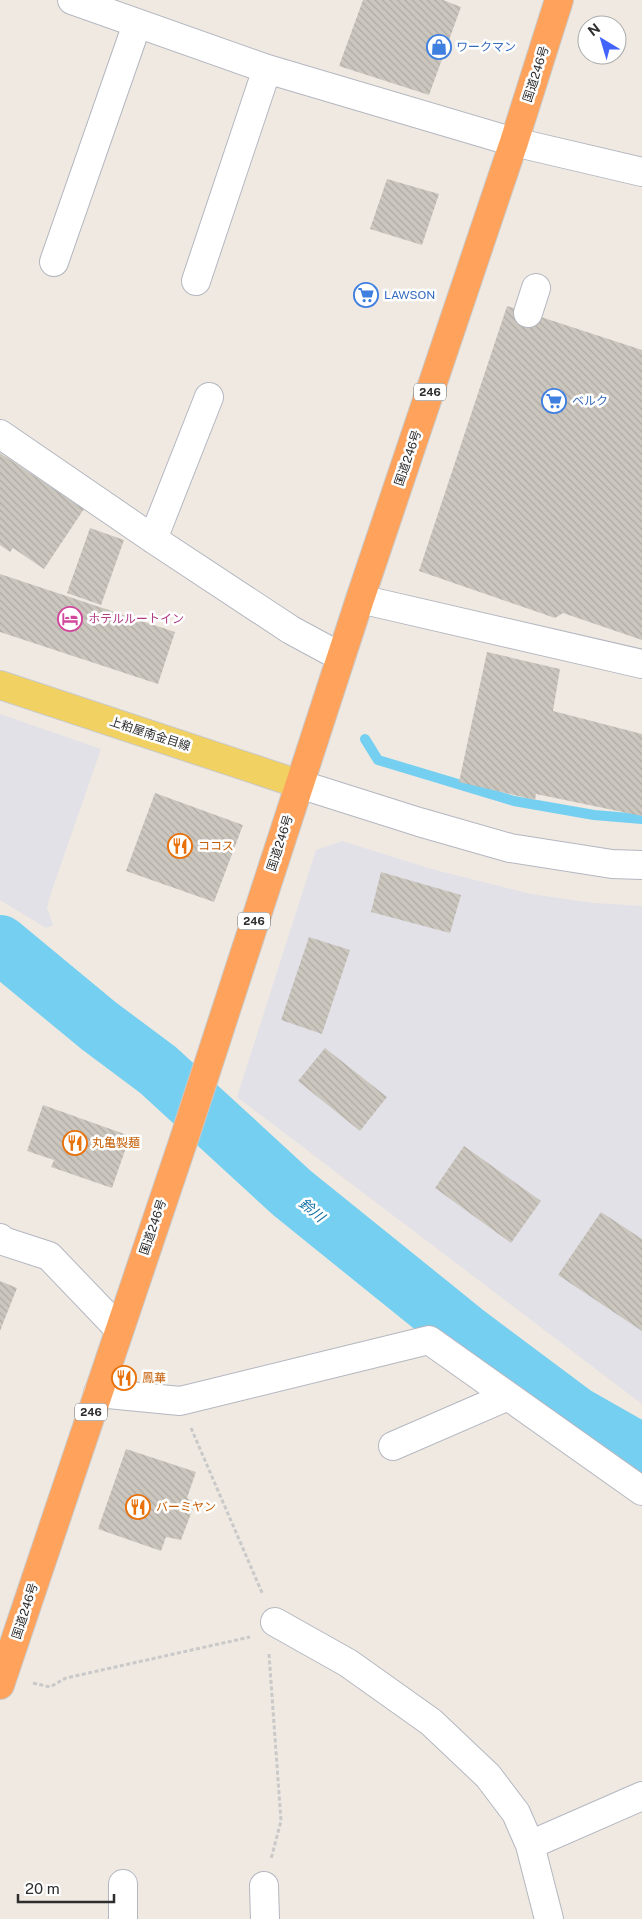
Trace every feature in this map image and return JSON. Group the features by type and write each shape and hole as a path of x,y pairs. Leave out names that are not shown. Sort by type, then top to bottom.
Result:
{"highway":[{"name":"国道246号","path":"0,1685 184,1139 209,1057 360,599 514,142 559,0"}],"main road":[{"name":"上粕屋南金目線","path":"0,685 300,784"}],"street":[{"path":"72,0 267,69 514,142 642,172"},
{"path":"54,262 137,24"},
{"path":"196,281 267,69"},
{"path":"153,539 209,398"},
{"path":"0,434 153,539 291,630 341,657"},
{"path":"360,599 642,664"},
{"path":"300,784 419,822 510,848 612,864 642,865"},
{"path":"0,1238 3,1241 49,1256 119,1329"},
{"path":"98,1393 180,1401 429,1340 642,1491"},
{"path":"393,1446 508,1396"},
{"path":"272,1629 348,1663 431,1722 488,1776 516,1813 530,1845 549,1919"},
{"path":"530,1845 642,1796"},
{"path":"123,1884 123,1919"},
{"path":"264,1886 265,1919"}],"path":[{"path":"180,1401 272,1629 281,1821 264,1886"},
{"path":"31,1682 50,1687 66,1678 245,1638 272,1629"}],"shaded area":[{"path":"0,714 101,749 50,896 47,908 53,925 46,928 0,900"},
{"path":"342,841 435,870 531,894 593,903 642,906 642,1404 237,1097 316,850"}],"building":[{"path":"363,0 443,0 461,7 429,95 339,66"},
{"path":"387,179 439,194 422,245 370,229"},
{"name":"ベルク","path":"507,306 642,350 642,640 563,613 555,618 419,571"},
{"path":"0,453 84,509 44,569 13,548 10,552 0,545"},
{"path":"90,528 124,540 101,605 67,593"},
{"path":"0,574 175,632 158,684 0,632"},
{"path":"487,652 560,669 553,711 642,734 642,816 536,794 535,800 459,782"},
{"path":"155,793 243,825 214,902 126,871"},
{"path":"381,872 461,895 450,933 371,912"},
{"path":"309,937 350,950 322,1034 281,1020"},
{"path":"325,1048 387,1097 360,1131 298,1081"},
{"path":"43,1105 130,1136 112,1188 51,1167 54,1160 27,1151"},
{"path":"464,1146 541,1201 511,1243 435,1188"},
{"path":"601,1212 642,1239 642,1331 558,1275"},
{"path":"0,1281 17,1288 0,1331"},
{"path":"126,1449 196,1472 187,1498 195,1503 181,1540 166,1537 161,1551 98,1529"}],"waterway":[{"path":"365,739 378,760 514,801 594,815 642,819"},
{"name":"鈴川","path":"0,944 99,1026 158,1070 292,1193 468,1335 575,1415 642,1453"}],"place":[{"name":"ワークマン","path":"439,47"},
{"name":"LAWSON","path":"366,295"},
{"name":"ベルク","path":"554,401"},
{"name":"ホテルルートイン","path":"70,619"},
{"name":"ココス","path":"180,846"},
{"name":"丸亀製麺","path":"75,1143"},
{"name":"鳳華","path":"124,1378"},
{"name":"バーミヤン","path":"138,1507"}]}
